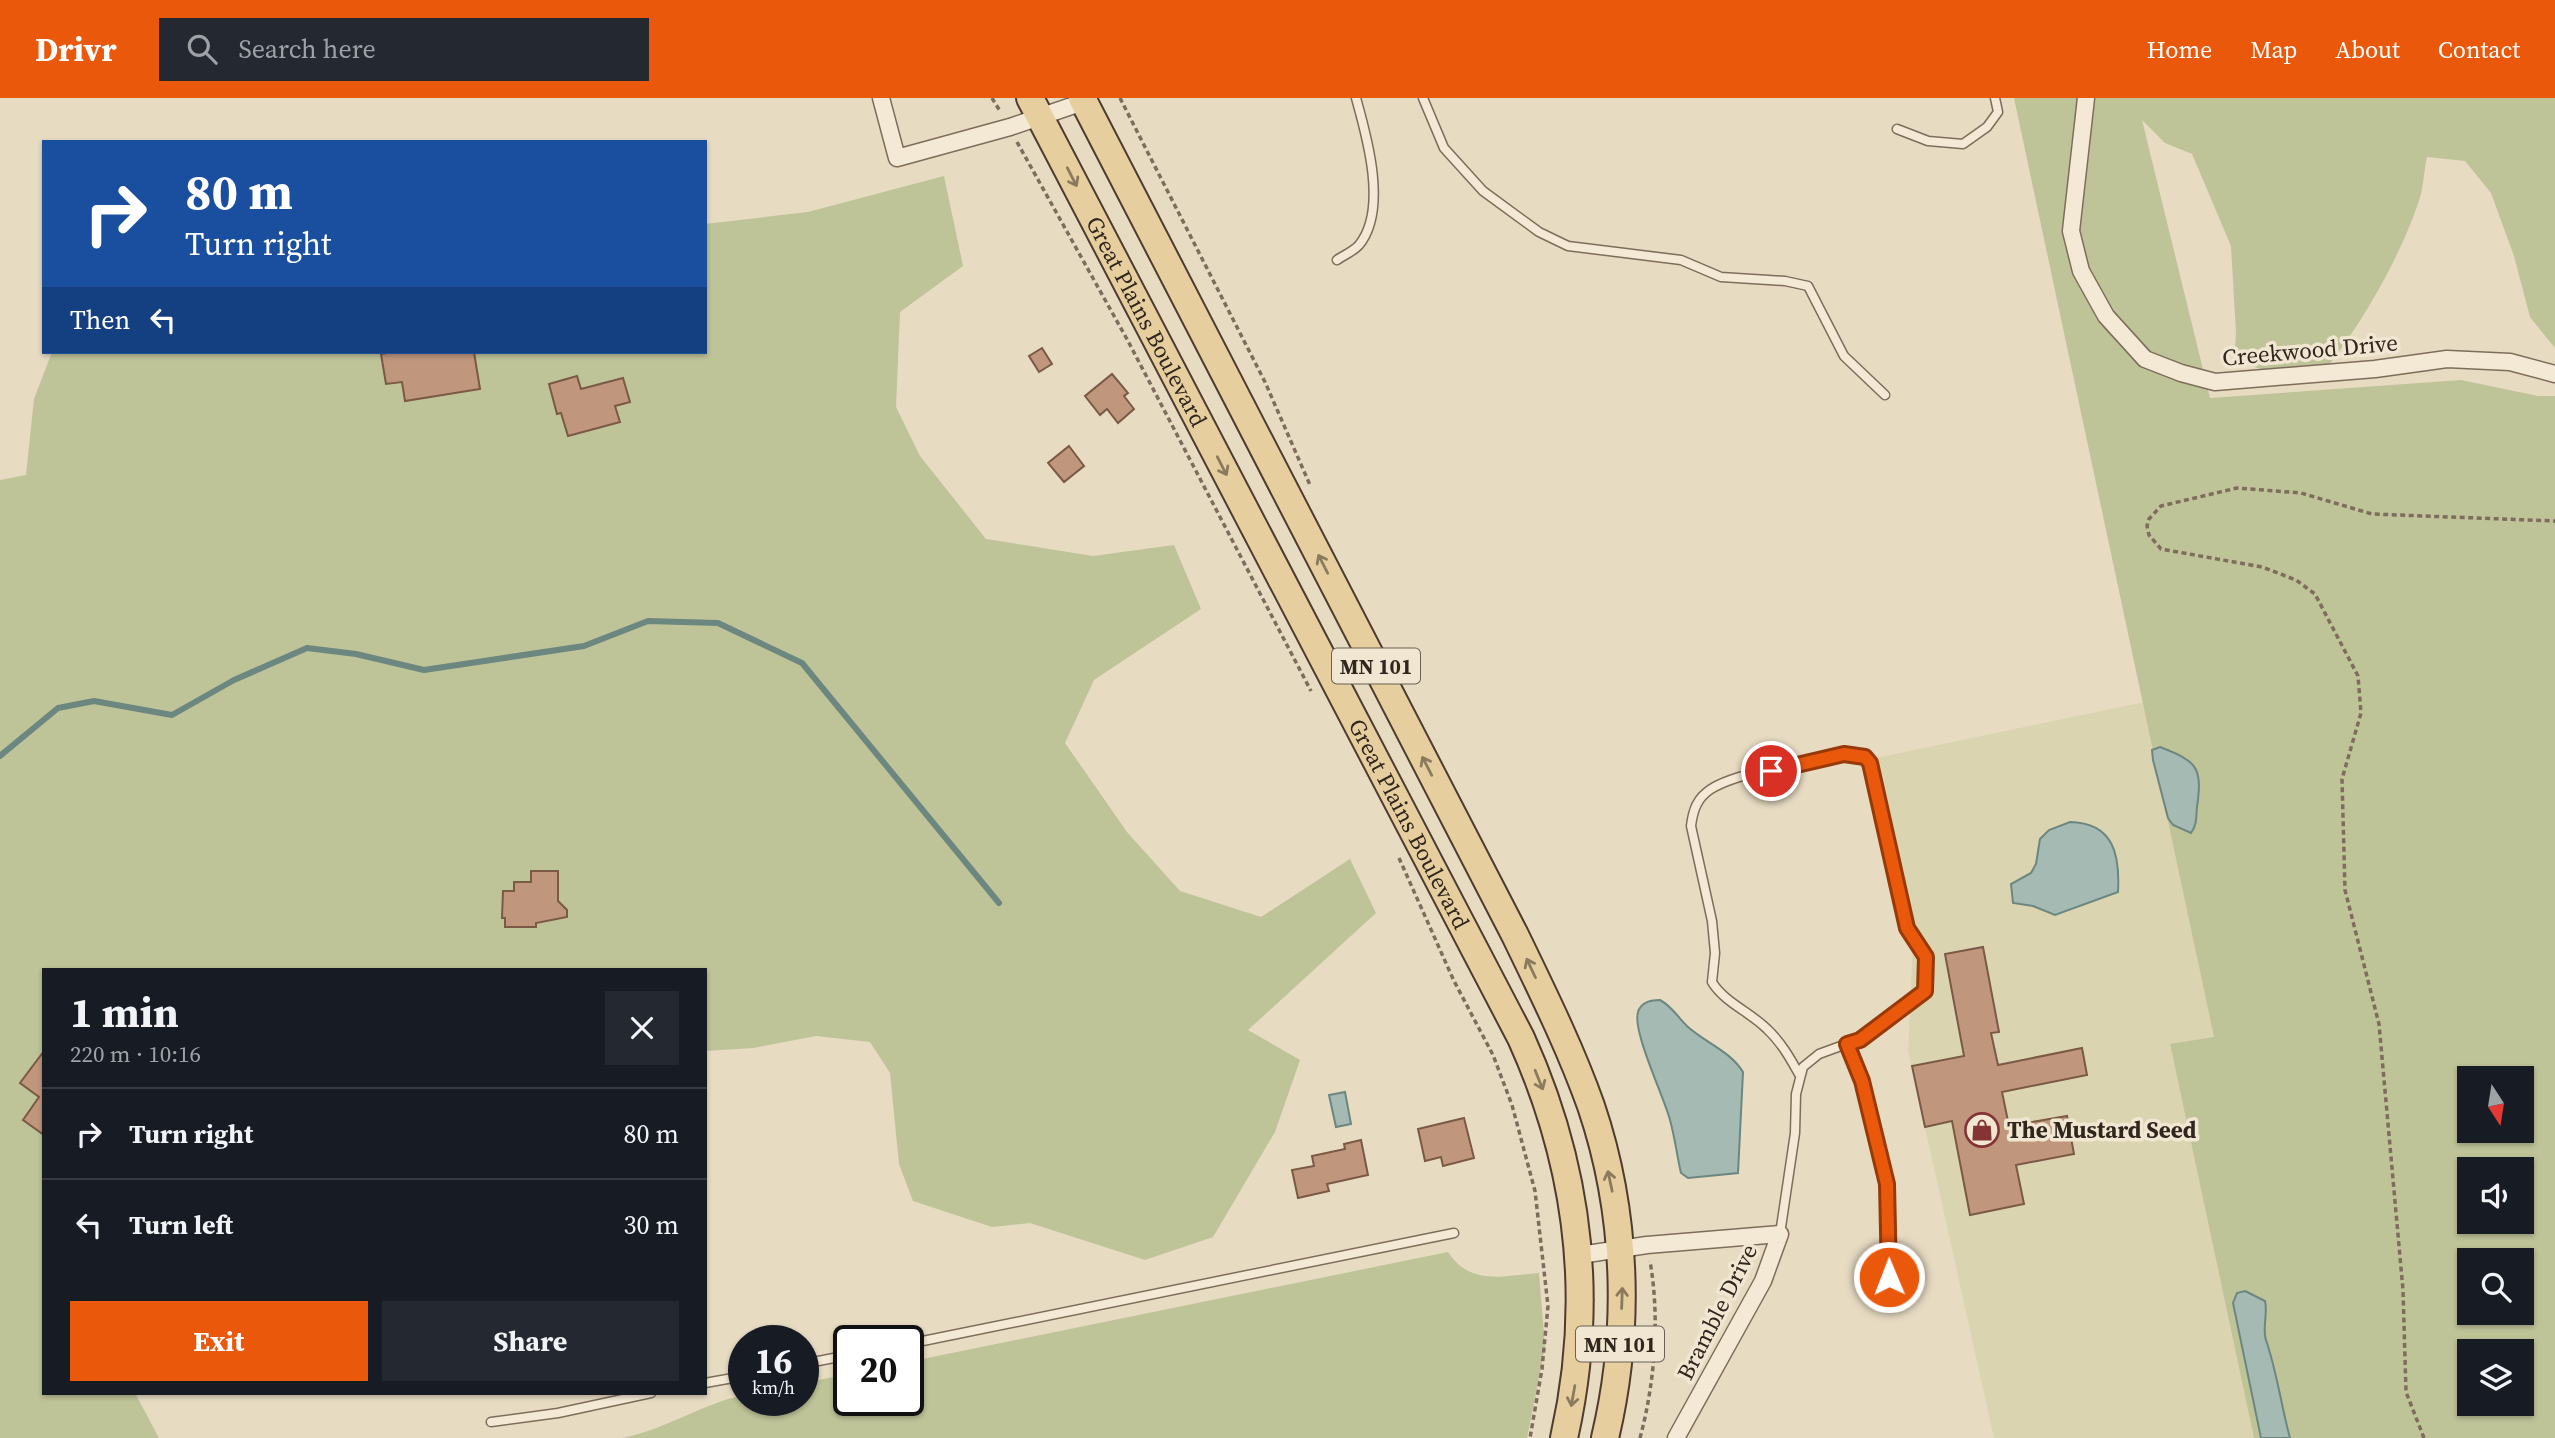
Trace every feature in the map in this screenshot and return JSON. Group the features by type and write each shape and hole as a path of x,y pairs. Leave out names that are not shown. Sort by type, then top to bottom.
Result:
{"main road":[{"name":"Great Plains Boulevard","path":"1087,99 1555,1017 1598,1129 1622,1248 1619,1361 1605,1438"},
{"name":"Great Plains Boulevard","path":"1035,107 1521,1038 1544,1091 1560,1143 1574,1205 1580,1255 1578,1355 1564,1438"}],"street":[{"path":"881,98 897,158 1010,127 1035,107 1087,99"},
{"name":"Creekwood Drive","path":"2086,98 2074,186 2071,231 2074,245 2081,271 2106,316 2145,359 2181,373 2216,382 2375,369 2447,359 2510,362 2555,374"},
{"name":"Bramble Drive","path":"1580,1255 1622,1248 1780,1234 1763,1280 1676,1438"}],"lane":[{"path":"1337,260 1359,245 1373,218 1373,176 1356,98"},
{"path":"1423,98 1444,148 1483,191 1539,232 1568,246 1681,260 1721,277 1785,281 1808,286 1844,356 1885,395"},
{"path":"1897,128 1928,141 1963,144 1987,127 1998,112 1995,98"},
{"path":"1780,1234 1800,1074 1819,1054 1860,1040 1925,991 1928,970 1926,957 1907,928 1870,763 1858,754 1783,768 1712,788 1693,810 1691,826 1712,921 1715,953 1712,982 1725,997 1767,1029 1800,1074"},
{"path":"1847,1044 1862,1081 1887,1184 1890,1300"},
{"path":"924,1340 1454,1233"},
{"path":"707,1383 728,1379"},
{"path":"491,1422 558,1413 642,1395"}],"path":[{"path":"1010,127 1128,341 1313,694"},
{"path":"2424,1438 2405,1380 2403,1290 2379,1024 2345,890 2340,812 2342,779 2361,713 2358,676 2315,594 2296,580 2262,567 2161,549 2149,535 2147,526 2148,519 2161,506 2224,490 2250,488 2301,493 2356,512 2383,516 2555,521"},
{"path":"1395,848 1454,981 1497,1064 1535,1191 1548,1306 1542,1369 1530,1438"}],"shaded area":[{"path":"2144,702 2214,1037 2170,1045 2254,1438 1994,1438 1908,1051 1914,922 1876,758"}],"green space":[{"path":"2014,98 2555,98 2555,348 2530,317 2514,256 2491,193 2465,161 2427,157 2421,194 2414,216 2393,263 2367,309 2325,370 2271,372 2234,361 2236,333 2231,246 2192,154 2165,143 2142,120 2210,398 2461,380 2538,396 2555,396 2555,1438 2254,1438 2170,1044 2214,1037"},
{"path":"944,176 963,266 900,312 896,407 920,456 986,539 1093,556 1174,545 1201,609 1094,680 1065,743 1127,832 1180,891 1261,917 1350,859 1376,913 1248,1030 1300,1060 1275,1132 1213,1237 1145,1260 1030,1223 992,1227 913,1201 899,1164 890,1073 870,1042 816,1036 753,1048 707,1051 707,968 42,968 42,1395 136,1395 159,1438 0,1438 0,480 26,475 34,399 51,354 707,354 707,224 808,212"},
{"path":"1448,1252 1457,1263 1477,1274 1501,1277 1539,1273 1545,1347 1527,1438 622,1438 653,1429 728,1399 728,1416 819,1416 819,1380 833,1377 833,1416 924,1416 924,1359"}],"water":[{"path":"2160,747 2189,761 2197,774 2199,793 2191,833 2173,825 2168,818 2153,760 2152,750"},
{"path":"2070,822 2096,828 2105,835 2118,866 2118,892 2055,915 2033,906 2013,903 2011,884 2031,873 2036,864 2040,839 2049,830"},
{"path":"1660,1000 1695,1033 1731,1058 1743,1072 1738,1173 1688,1178 1681,1173 1670,1120 1637,1021 1641,1006"},
{"path":"1345,1092 1351,1124 1336,1127 1329,1095"},
{"path":"2245,1291 2265,1301 2265,1336 2290,1438 2261,1438 2233,1303 2237,1293"}],"building":[{"path":"1042,348 1052,364 1039,372 1029,356"},
{"path":"381,354 474,354 480,389 405,401 402,382 386,384"},
{"path":"1112,374 1128,393 1124,396 1134,409 1118,423 1107,409 1100,415 1085,396"},
{"path":"577,376 581,389 623,378 630,402 615,406 620,422 568,436 561,413 557,414 549,384"},
{"path":"1069,446 1084,466 1064,482 1048,463"},
{"path":"531,871 558,871 558,901 567,910 567,917 536,923 536,927 505,927 505,918 502,918 503,891 514,891 514,882 531,882"},
{"name":"The Mustard Seed","path":"1983,947 1999,1032 1991,1033 1998,1065 2082,1048 2087,1075 2002,1092 2009,1126 2067,1116 2074,1154 2016,1165 2024,1204 1970,1215 1952,1121 1925,1127 1912,1066 1964,1056 1945,954"},
{"path":"42,1054 42,1134 23,1120 39,1097 20,1083"},
{"path":"1464,1118 1474,1158 1443,1166 1441,1157 1425,1161 1418,1129"},
{"path":"1361,1140 1368,1175 1327,1184 1329,1191 1298,1198 1292,1170 1314,1166 1312,1156 1345,1149 1344,1144"}],"waterway":[{"path":"0,756 58,708 94,701 172,715 234,680 307,648 356,654 424,670 584,646 648,621 718,623 802,663 999,903"}],"place":[{"name":"The Mustard Seed","path":"1982,1130"}],"route":[{"path":"1771,771 1844,754 1858,754 1870,763 1907,928 1926,957 1928,970 1925,991 1860,1040 1847,1044 1862,1081 1887,1184 1889,1277"}]}
